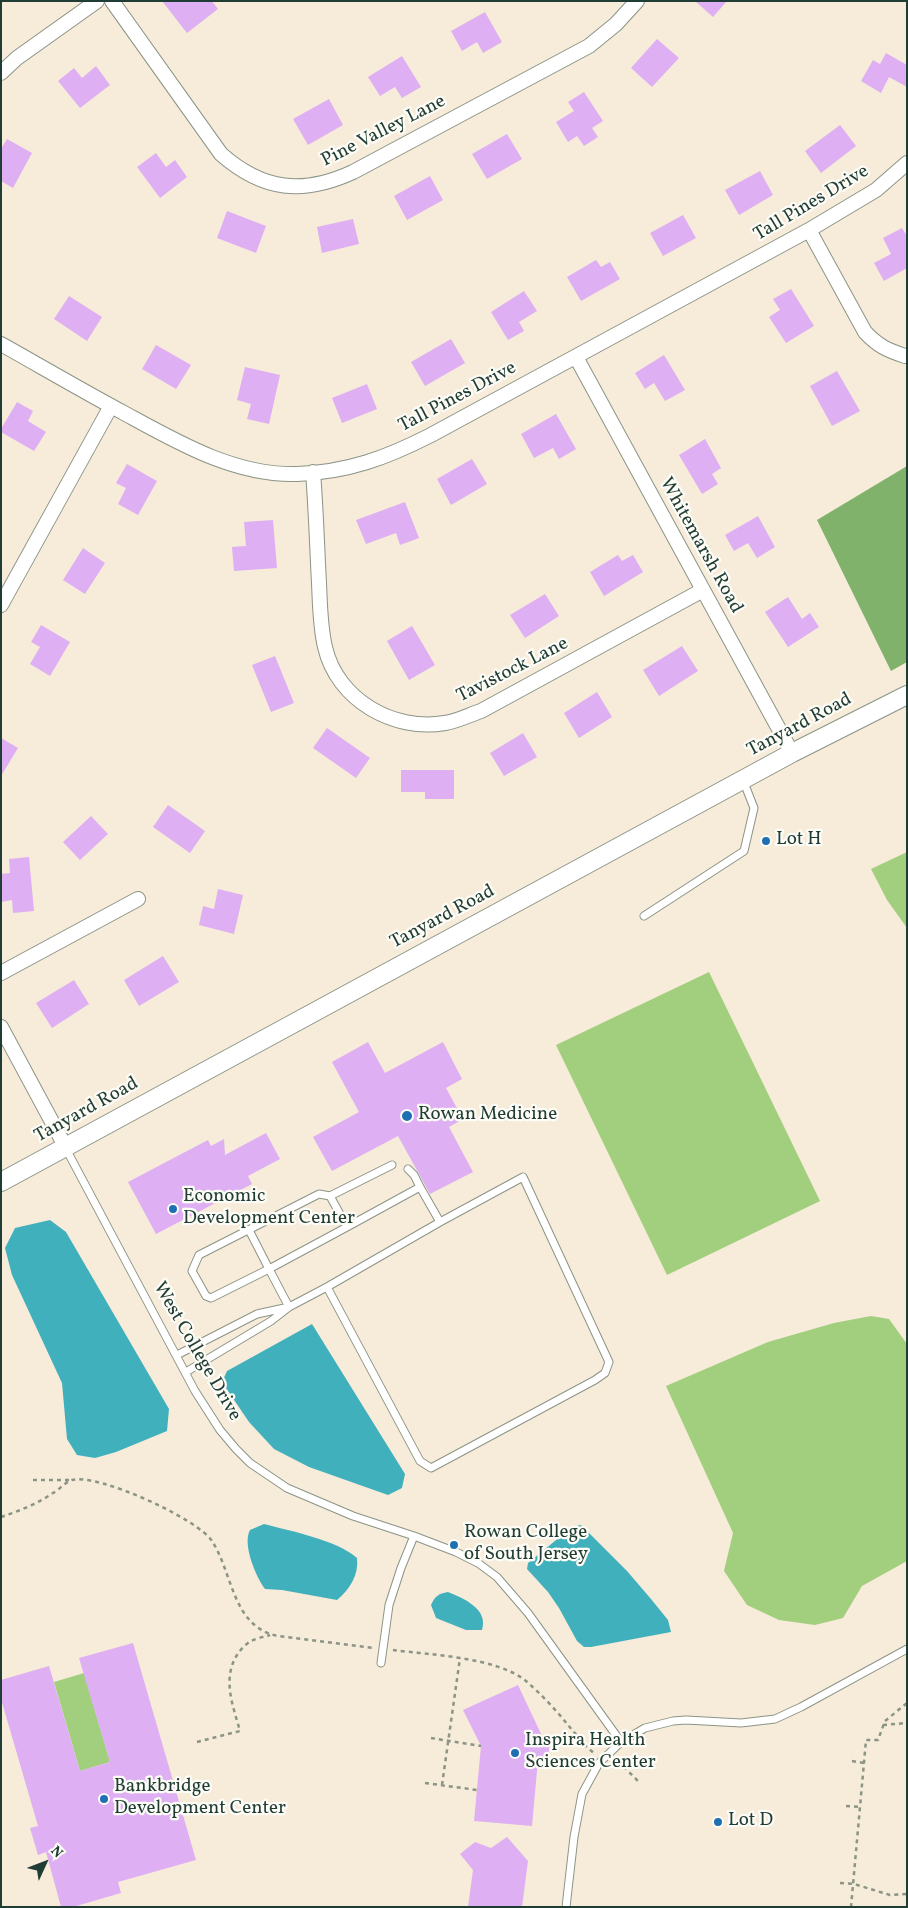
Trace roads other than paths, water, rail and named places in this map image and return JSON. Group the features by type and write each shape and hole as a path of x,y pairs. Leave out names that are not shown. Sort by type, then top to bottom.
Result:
{"street":[{"path":"1,73 17,58 96,1"},
{"name":"Pine Valley Lane","path":"112,1 221,154 232,163 258,178 274,184 295,187 330,182 353,172 588,46 616,24 637,1"},
{"name":"Tall Pines Drive","path":"1,344 179,442 228,463 277,473 313,472 356,466 389,455 415,443 809,230 876,190 907,164"},
{"path":"809,230 865,332 877,344 905,356"},
{"name":"Whitemarsh Road","path":"576,357 792,753"},
{"path":"1,605 111,406"},
{"name":"Tavistock Lane","path":"313,472 321,622 325,649 338,675 349,691 376,712 391,719 420,724 446,723 481,711 702,590"},
{"name":"Tanyard Road","path":"1,1182 792,753 907,695"},
{"path":"1,973 138,899"},
{"path":"1,1027 65,1146"}],"lane":[{"path":"644,916 744,851 754,808 743,780"},
{"name":"West College Drive","path":"65,1146 207,1411 220,1430 250,1464 287,1488 313,1500 456,1552 478,1563 497,1577 528,1613 621,1742"},
{"path":"392,1164 330,1196 319,1194 199,1255 192,1271 206,1296 211,1298 219,1296 420,1187"},
{"path":"408,1169 414,1175 440,1222"},
{"path":"186,1372 271,1322 289,1307 523,1177 609,1362 606,1373 431,1468 420,1461 327,1287"},
{"path":"330,1196 347,1227"},
{"path":"249,1230 289,1307"},
{"path":"177,1355 257,1314 289,1307"},
{"path":"381,1662 389,1605 414,1536"},
{"path":"566,1907 574,1837 582,1794 599,1763 621,1742 645,1728 673,1721 741,1723 775,1719 801,1708 907,1649"}],"water":[{"path":"50,1220 66,1232 169,1409 167,1431 116,1452 95,1458 77,1455 67,1439 62,1383 12,1275 5,1248 15,1228"},
{"path":"312,1324 405,1474 402,1488 388,1495 309,1467 274,1449 249,1422 222,1382 227,1371"},
{"path":"264,1524 326,1541 357,1558 355,1576 346,1591 337,1600 282,1590 265,1589 254,1569 248,1543 250,1530"},
{"path":"581,1525 627,1571 651,1599 668,1620 671,1632 591,1647 584,1647 577,1641 548,1592 527,1569 528,1563 572,1527"},
{"path":"448,1592 467,1601 478,1610 482,1616 482,1630 466,1630 436,1618 431,1605 437,1596"}],"place":[{"name":"Lot H","path":"766,841"},
{"name":"Rowan Medicine","path":"407,1116"},
{"name":"Economic Development Center","path":"173,1209"},
{"name":"Rowan College of South Jersey","path":"454,1545"},
{"name":"Inspira Health Sciences Center","path":"515,1753"},
{"name":"Bankbridge Development Center","path":"104,1799"},
{"name":"Lot D","path":"718,1822"}]}
